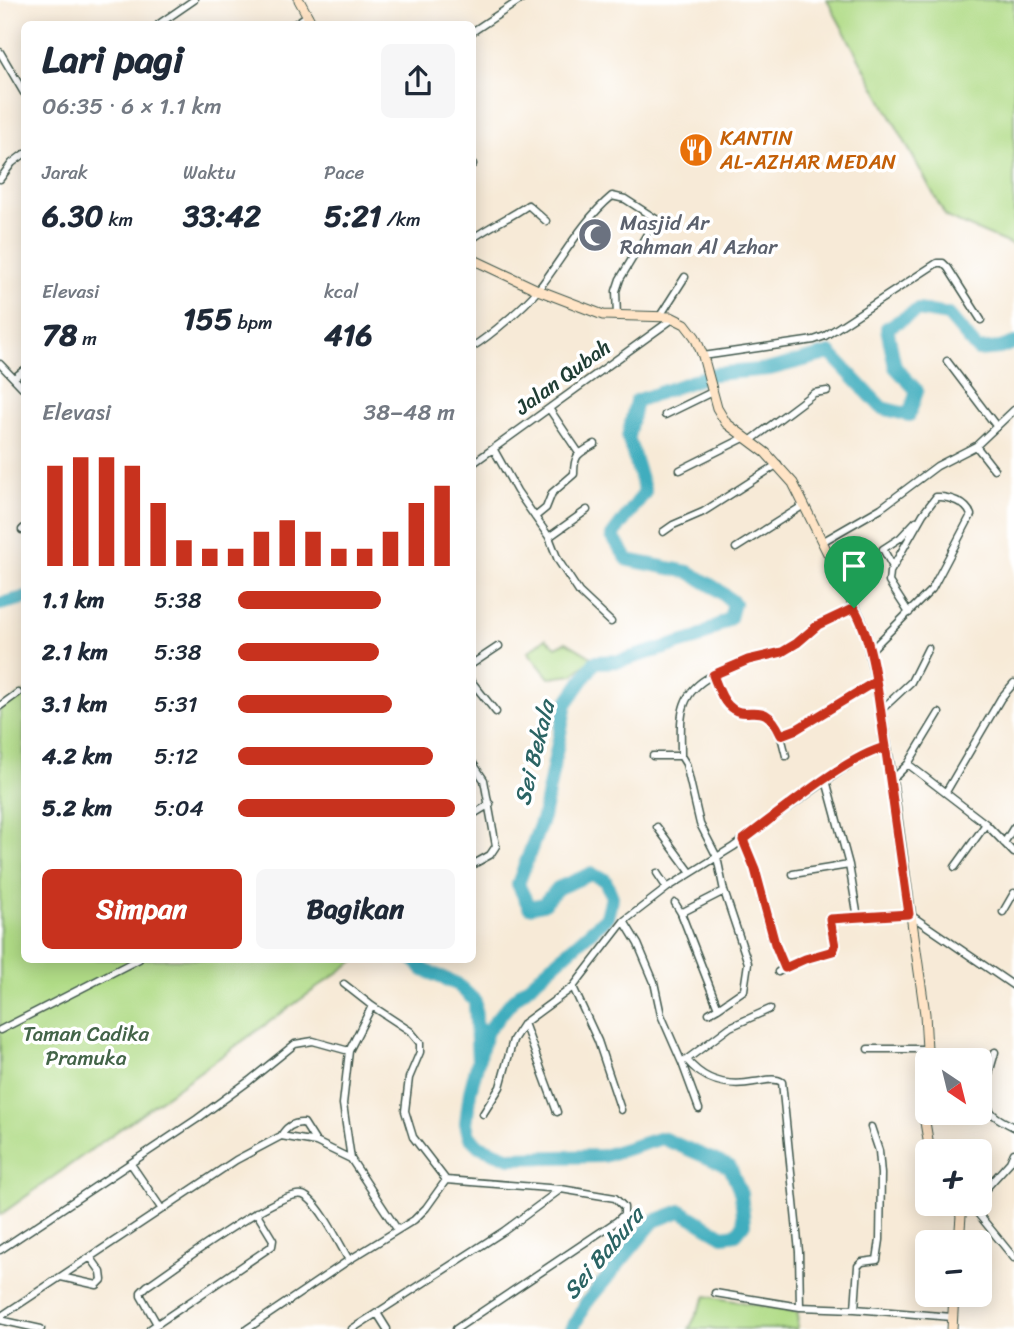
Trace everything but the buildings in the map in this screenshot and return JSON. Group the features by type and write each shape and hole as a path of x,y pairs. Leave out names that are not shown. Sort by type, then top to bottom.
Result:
{"main road":[{"path":"299,0 310,20"},
{"path":"476,261 538,290 603,314 674,318 691,330 705,361 712,390 726,424 778,464 793,483 864,627 892,780 925,1014 927,1048"},
{"path":"960,1230 961,1216"},
{"path":"952,1329 953,1307"}],"street":[{"path":"163,21 194,0"},
{"path":"476,29 511,2 520,0"},
{"path":"1,55 21,88"},
{"path":"0,179 21,156"},
{"path":"476,344 538,290 579,231 612,196 625,199 656,220 620,279 616,291 617,316"},
{"path":"476,237 494,223 505,221 528,205 546,221"},
{"path":"705,361 825,336 937,263 943,263 947,268 981,320"},
{"path":"660,316 685,277"},
{"name":"Jalan Qubah","path":"476,461 674,318"},
{"path":"947,361 998,427"},
{"path":"0,365 21,386"},
{"path":"14,378 21,372"},
{"path":"665,415 712,390"},
{"path":"680,470 747,440 814,393 827,391"},
{"path":"550,410 579,453"},
{"path":"822,542 881,508 937,466 976,446 1014,410"},
{"path":"535,517 546,508 550,495 556,488 574,474 573,461 579,453 595,444"},
{"path":"976,446 994,470"},
{"path":"494,450 517,491 549,537 558,560 579,592 611,622"},
{"path":"663,532 703,512 778,464"},
{"path":"869,652 932,589 971,511 962,504 939,496 900,538 883,549 893,567"},
{"path":"736,548 804,505"},
{"path":"549,537 587,510"},
{"path":"909,613 889,582 893,567 923,514"},
{"path":"709,1013 741,993 748,963 724,891 717,857 700,824 688,769 681,756 681,727 687,694 697,684 713,675 748,660 782,652 818,625 854,608"},
{"path":"476,661 499,646"},
{"path":"880,710 911,682 928,648"},
{"path":"713,675 731,708 742,713 767,714 777,726 786,756"},
{"path":"781,735 797,729 876,681"},
{"path":"946,792 1001,698 1014,682"},
{"path":"476,687 496,712"},
{"path":"0,706 18,693"},
{"path":"892,780 908,764 939,713"},
{"path":"483,1114 500,1087 513,1040 524,1023 573,987 624,921 667,888 743,840 826,780 874,750 886,747"},
{"path":"653,756 681,756"},
{"path":"908,764 986,824 1014,853"},
{"path":"476,768 484,779 496,846 490,855 476,863"},
{"path":"826,780 849,865 858,918"},
{"path":"476,813 490,804"},
{"path":"956,867 986,824"},
{"path":"657,827 691,873"},
{"path":"1004,843 1014,827"},
{"path":"743,840 755,869 781,970 833,951 835,946 830,919 909,914 1014,986"},
{"path":"793,874 849,865"},
{"path":"657,873 667,888"},
{"path":"681,913 724,891"},
{"path":"1003,912 1014,893"},
{"path":"676,903 718,1008"},
{"path":"624,921 638,944 654,982 661,1014 685,1062 699,1110"},
{"path":"0,1030 131,963"},
{"path":"344,984 411,1031 420,1043 420,1052 409,1078 405,1111 413,1137 446,1180 561,1189 615,1198 622,1203 624,1213 617,1222 456,1329"},
{"path":"573,987 598,1041 621,1110"},
{"path":"372,1006 349,1051 343,1104 351,1159 397,1229"},
{"path":"685,1062 730,1027 769,1009"},
{"path":"524,1023 557,1112"},
{"path":"0,1250 249,1082 295,1044 313,1041 349,1051"},
{"path":"868,1049 915,1049"},
{"path":"995,1052 988,1077 986,1104 992,1114 1014,1127"},
{"path":"685,1062 704,1075 729,1084 773,1079 782,1082 799,1252 800,1307"},
{"path":"0,1319 161,1208 236,1160 282,1136 296,1122 304,1123 316,1142"},
{"path":"855,1309 858,1266 862,1262 877,1261 880,1240 879,1151 871,1127"},
{"path":"282,1136 316,1142 351,1159"},
{"path":"992,1182 1010,1162 1014,1153"},
{"path":"131,1164 161,1208"},
{"path":"247,1329 421,1215 446,1180"},
{"path":"352,1329 504,1231 561,1189"},
{"path":"256,1212 273,1240 272,1246 153,1327 141,1292 256,1212 289,1195 305,1196 313,1202 349,1260"},
{"path":"980,1216 1014,1257"},
{"path":"61,1277 97,1285 102,1276 91,1258"},
{"path":"715,1293 800,1307 952,1317"},
{"path":"377,1313 387,1329"},
{"path":"0,1319 41,1329"}],"green space":[{"path":"827,0 1014,0 1014,246 946,217"},
{"path":"546,638 556,647 566,642 593,658 573,675 549,678 528,652"},
{"name":"Taman Cadika Pramuka","path":"21,694 21,963 351,963 0,1215 0,709"},
{"path":"706,1296 798,1312 797,1329 689,1329"}],"waterway":[{"name":"Sei Bekala","path":"478,1061 487,1031 513,1000 607,917 612,897 605,880 591,874 558,888 543,904 529,907 518,884 543,817 566,704 595,662 620,661 698,638 730,618 734,603 689,572 628,560 612,536 645,492 628,437 636,401 713,374 770,369 830,353 882,408 909,415 917,391 895,367 887,328 918,310 948,315 978,350 1000,348 1014,343"},
{"name":"Sei Babura","path":"0,604 21,599"},
{"name":"Sei Babura","path":"417,963 424,970 457,984 475,1001 478,1061 466,1123 469,1136 479,1146 510,1158 603,1156 662,1138 730,1167 741,1194 744,1224 736,1234 723,1236 681,1211 654,1221 586,1303 572,1329"}],"place":[{"name":"KANTIN AL-AZHAR MEDAN","path":"696,150"},
{"name":"Masjid Ar Rahman Al Azhar","path":"595,235"}],"route":[{"path":"854,608 818,625 782,652 748,660 713,675 731,708 742,713 767,714 781,735 797,729 876,681 892,780 909,914 830,919 835,946 833,951 785,968 775,944 755,869 743,840 854,761 886,747 878,704 876,681 866,634 854,608"}]}
